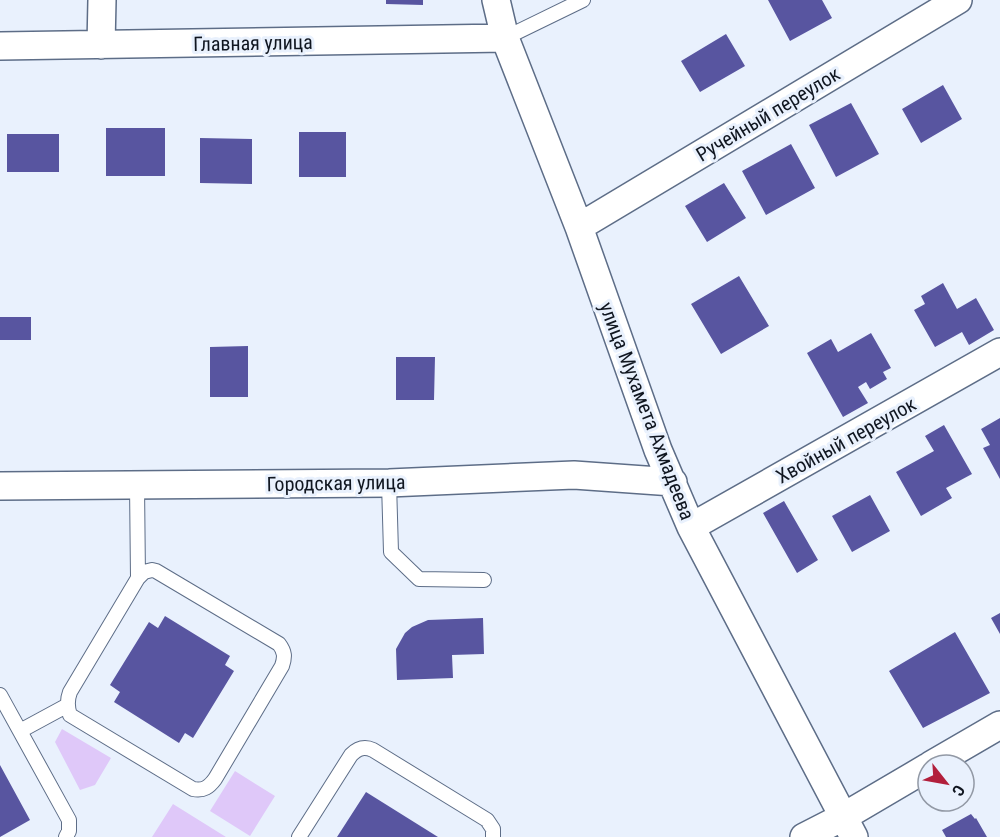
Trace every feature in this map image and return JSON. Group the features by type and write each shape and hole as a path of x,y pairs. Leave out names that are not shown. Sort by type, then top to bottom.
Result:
{"street":[{"path":"102,0 102,45"},
{"name":"улица Мухамета Ахмадеева","path":"496,0 506,38 579,227 658,450 691,527 849,827"},
{"name":"Ручейный переулок","path":"579,227 958,0"},
{"name":"Главная улица","path":"0,46 506,38"},
{"name":"Хвойный переулок","path":"691,527 1000,352"},
{"name":"Городская улица","path":"0,486 389,483 574,475 673,482"},
{"path":"952,753 1000,725"},
{"path":"804,837 849,827 916,777"}],"lane":[{"path":"506,38 582,0"},
{"path":"389,483 391,552 419,579 484,580"},
{"path":"137,485 138,578"},
{"path":"156,571 279,644 285,653 282,666 215,779 210,786 204,789 193,789 70,715 68,705 70,692 138,578 144,572 156,571"},
{"path":"0,695 69,820 69,831 66,837"},
{"path":"20,731 68,705"},
{"path":"299,837 351,755 355,750 361,748 374,750 487,820 493,829 493,837"}],"shaded area":[{"path":"62,729 111,758 95,785 80,790 55,742"},
{"path":"235,771 275,796 250,836 210,811"},
{"path":"173,804 226,837 152,837"}],"building":[{"path":"386,0 423,0 423,5 386,4"},
{"path":"768,0 822,0 832,18 790,41"},
{"path":"726,34 745,66 700,92 681,61"},
{"path":"943,85 962,119 921,143 902,109"},
{"path":"851,103 879,154 836,177 809,125"},
{"path":"106,128 165,128 165,176 106,176"},
{"path":"299,132 346,132 346,177 299,177"},
{"path":"7,134 59,134 59,172 7,172"},
{"path":"200,138 252,139 252,184 200,183"},
{"path":"791,144 815,188 766,215 742,171"},
{"path":"724,183 746,218 707,242 685,206"},
{"path":"739,276 769,326 721,354 691,304"},
{"path":"943,283 957,309 976,298 994,330 969,345 962,332 935,347 914,310 925,304 921,296"},
{"path":"0,317 31,317 31,340 0,340"},
{"path":"871,333 891,368 883,372 887,379 870,389 866,382 858,387 868,403 843,417 807,353 831,339 838,352"},
{"path":"248,346 248,397 210,397 210,347"},
{"path":"396,357 435,357 434,400 396,400"},
{"path":"1000,418 1000,479 983,448 990,445 981,429"},
{"path":"944,425 972,474 946,488 952,498 921,516 896,472 934,451 925,436"},
{"path":"870,495 890,531 852,552 832,516"},
{"path":"784,501 818,560 797,573 763,513"},
{"path":"1000,613 1000,634 991,618"},
{"path":"165,616 230,656 225,665 234,671 193,738 185,733 179,743 114,702 120,692 110,685 149,622 158,628"},
{"path":"483,618 484,654 452,655 453,678 397,680 396,649 405,633 412,627 428,620"},
{"path":"955,632 990,693 923,728 889,671"},
{"path":"0,765 30,820 0,837"},
{"path":"366,792 438,837 337,837"},
{"path":"971,814 976,818 987,837 946,837 942,830"}]}
